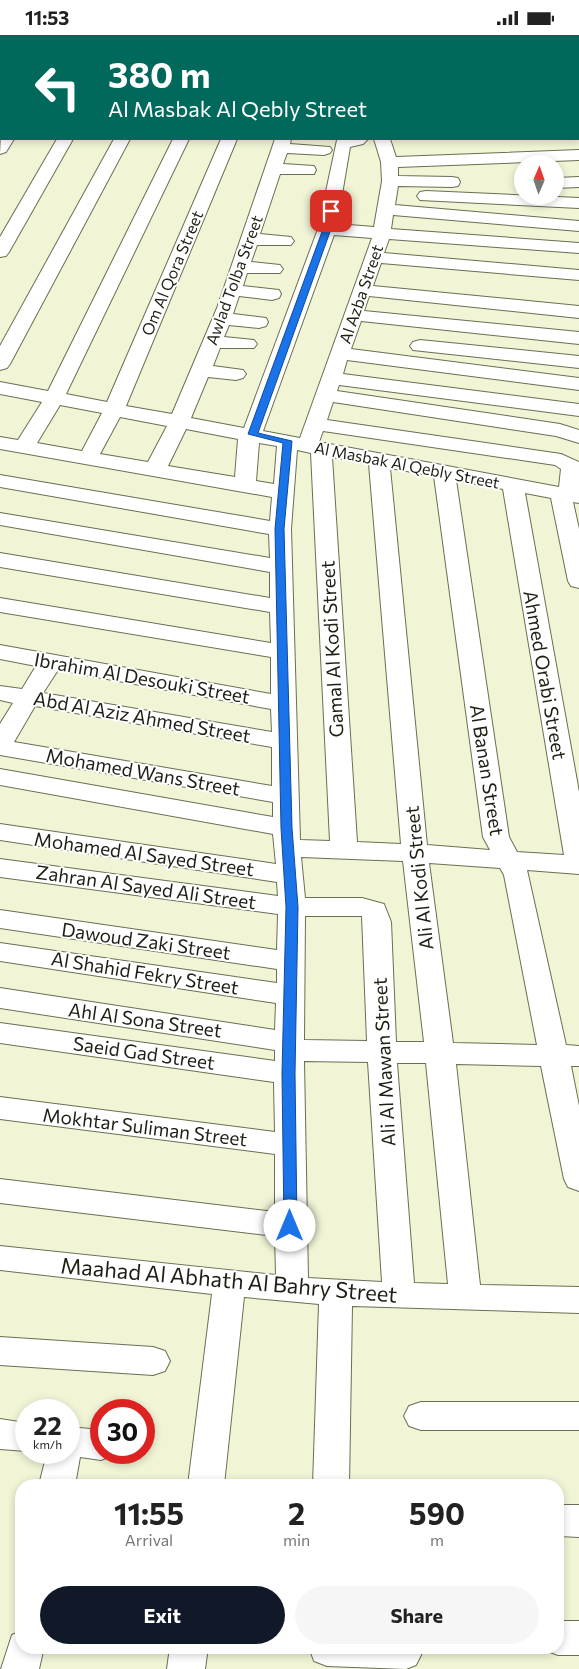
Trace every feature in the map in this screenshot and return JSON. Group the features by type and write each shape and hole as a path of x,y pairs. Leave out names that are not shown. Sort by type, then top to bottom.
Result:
{"street":[{"path":"0,252 64,140"},
{"path":"0,364 121,140"},
{"path":"24,447 54,398 181,140"},
{"name":"Om Al Qora Street","path":"88,458 115,408 229,140"},
{"path":"245,485 251,434 327,229 343,143 358,140"},
{"name":"Al Azba Street","path":"306,445 316,424 382,233 388,194 389,162 382,140"},
{"path":"282,143 324,150"},
{"name":"Awlad Tolba Street","path":"155,470 181,421 212,342 250,239 282,143"},
{"path":"389,162 579,155"},
{"path":"273,169 308,171"},
{"path":"564,183 579,182"},
{"path":"388,194 489,183"},
{"path":"388,194 579,203"},
{"path":"388,194 579,226"},
{"path":"327,229 579,248"},
{"path":"250,239 285,241"},
{"path":"374,257 579,275"},
{"path":"240,267 274,269"},
{"path":"364,283 579,299"},
{"path":"364,283 579,312"},
{"path":"231,290 272,294"},
{"path":"353,315 579,338"},
{"path":"220,319 259,321"},
{"path":"212,342 247,345"},
{"path":"342,346 579,362"},
{"path":"342,346 579,385"},
{"path":"200,371 236,374"},
{"path":"329,386 579,410"},
{"path":"329,386 560,430 579,437"},
{"name":"Al Masbak Al Qebly Street","path":"2,392 115,408 569,496"},
{"path":"316,424 561,460 569,464 572,469 569,496 579,581"},
{"path":"0,443 283,492"},
{"path":"292,1290 289,1055 292,907 286,797 280,529 283,492 306,445"},
{"name":"Gamal Al Kodi Street","path":"306,445 344,851"},
{"name":"Ali Al Kodi Street","path":"379,459 415,853 440,1053 465,1296"},
{"name":"Al Banan Street","path":"444,472 496,837 511,861 517,875 567,1056 579,1179"},
{"path":"0,481 280,529"},
{"name":"Ahmed Orabi Street","path":"513,485 575,830 579,865"},
{"path":"0,519 281,567"},
{"path":"0,560 282,607"},
{"path":"0,605 283,652"},
{"name":"Ibrahim Al Desouki Street","path":"0,652 284,704"},
{"path":"0,745 51,661"},
{"name":"Abd Al Aziz Ahmed Street","path":"0,693 285,741"},
{"name":"Mohamed Wans Street","path":"0,745 286,797"},
{"path":"0,777 344,851 415,853 579,865"},
{"name":"Mohamed Al Sayed Street","path":"0,832 289,875"},
{"name":"Zahran Al Sayed Ali Street","path":"0,867 292,907"},
{"name":"Ali Al Mawan Street","path":"292,907 362,907 374,910 399,1296"},
{"name":"Dawoud Zaki Street","path":"0,919 292,962"},
{"name":"Al Shahid Fekry Street","path":"0,951 291,995"},
{"name":"Ahl Al Sona Street","path":"0,998 289,1055"},
{"name":"Saeid Gad Street","path":"0,1033 289,1055"},
{"path":"289,1055 382,1052 567,1056"},
{"name":"Mokhtar Suliman Street","path":"0,1108 290,1145"},
{"path":"0,1191 290,1226"},
{"name":"Maahad Al Abhath Al Bahry Street","path":"0,1258 292,1290 399,1296 579,1300"},
{"path":"207,1479 229,1283"},
{"path":"332,1479 336,1292"},
{"path":"0,1351 153,1361"},
{"path":"421,1416 579,1416"},
{"path":"0,1434 15,1436"},
{"path":"59,1479 62,1464"},
{"path":"564,1521 579,1521"},
{"path":"564,1638 579,1638"},
{"path":"20,1669 23,1654"},
{"path":"186,1669 187,1654"},
{"path":"327,1655 394,1654"}],"route":[{"path":"290,1226 289,1074 292,907 286,828 280,529 288,441 252,434 327,229 331,211"}]}
